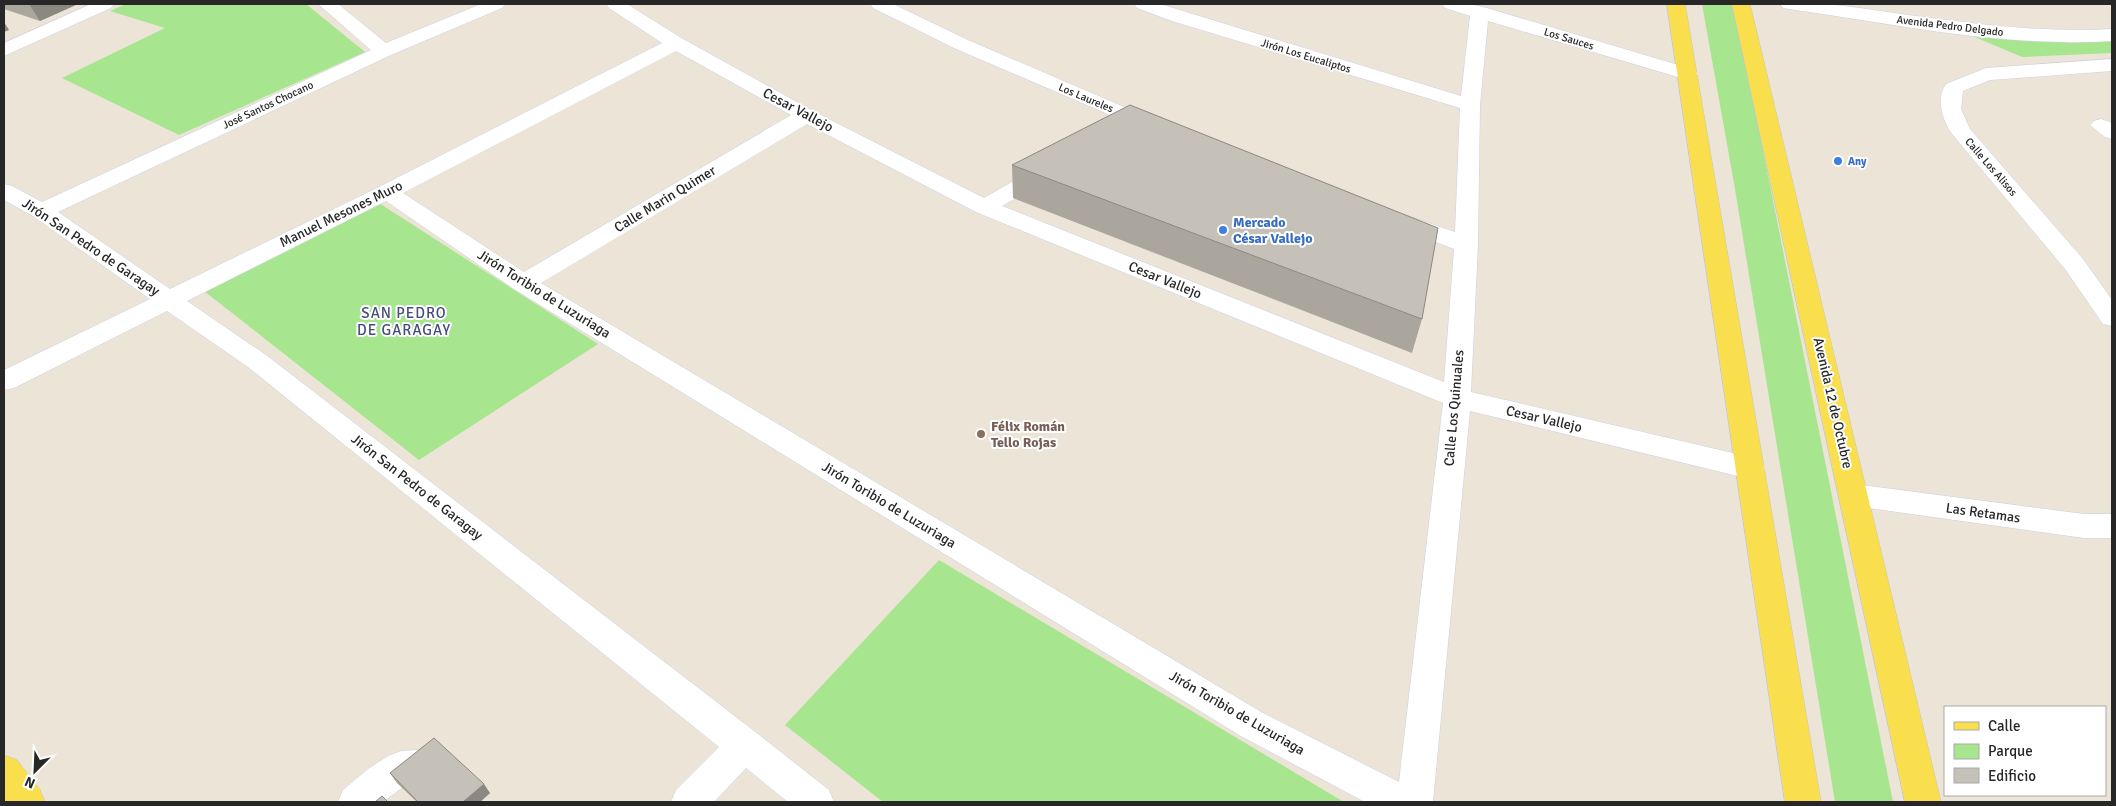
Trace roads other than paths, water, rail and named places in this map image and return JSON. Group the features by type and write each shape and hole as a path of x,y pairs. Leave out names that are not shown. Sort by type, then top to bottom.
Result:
{"main road":[{"path":"1676,4 1803,802"},
{"name":"Avenida 12 de Octubre","path":"1741,4 1923,802"},
{"path":"4,772 27,802"}],"street":[{"path":"4,50 105,4"},
{"path":"327,4 384,51"},
{"name":"José Santos Chocano","path":"41,211 384,51 496,4"},
{"name":"Cesar Vallejo","path":"615,4 676,43 806,115 984,207 1456,398 1750,468"},
{"name":"Los Laureles","path":"879,4 961,44 1173,134"},
{"name":"Jirón Los Eucaliptos","path":"1143,4 1179,17 1470,105"},
{"name":"Los Sauces","path":"1451,4 1688,74"},
{"name":"Avenida Pedro Delgado","path":"1789,4 1957,20 2060,37 2112,35"},
{"name":"Calle Los Quinuales","path":"1415,802 1456,398 1466,245 1470,105 1480,12"},
{"name":"Manuel Mesones Muro","path":"4,381 387,192 676,43"},
{"name":"Calle Los Alisos","path":"2112,65 1986,74 1953,88 1951,109 1960,131 2074,264 2112,318"},
{"name":"Calle Marin Quimer","path":"523,283 806,115"},
{"path":"1111,135 1137,120"},
{"path":"984,207 1060,164"},
{"name":"Jirón San Pedro de Garagay","path":"4,191 41,211 258,361 816,802"},
{"name":"Jirón Toribio de Luzuriaga","path":"387,192 523,283 1252,724 1401,802"},
{"path":"1384,214 1466,245"},
{"name":"Las Retamas","path":"1854,495 2084,526 2112,526"},
{"path":"689,802 745,745"},
{"path":"356,802 381,781 401,768 418,767"}],"place":[{"name":"Any","path":"1838,161"},
{"name":"Mercado César Vallejo","path":"1223,230"},
{"name":"Félix Román Tello Rojas","path":"981,434"}],"district":[{"name":"SAN PEDRO DE GARAGAY","path":"404,322"}]}
